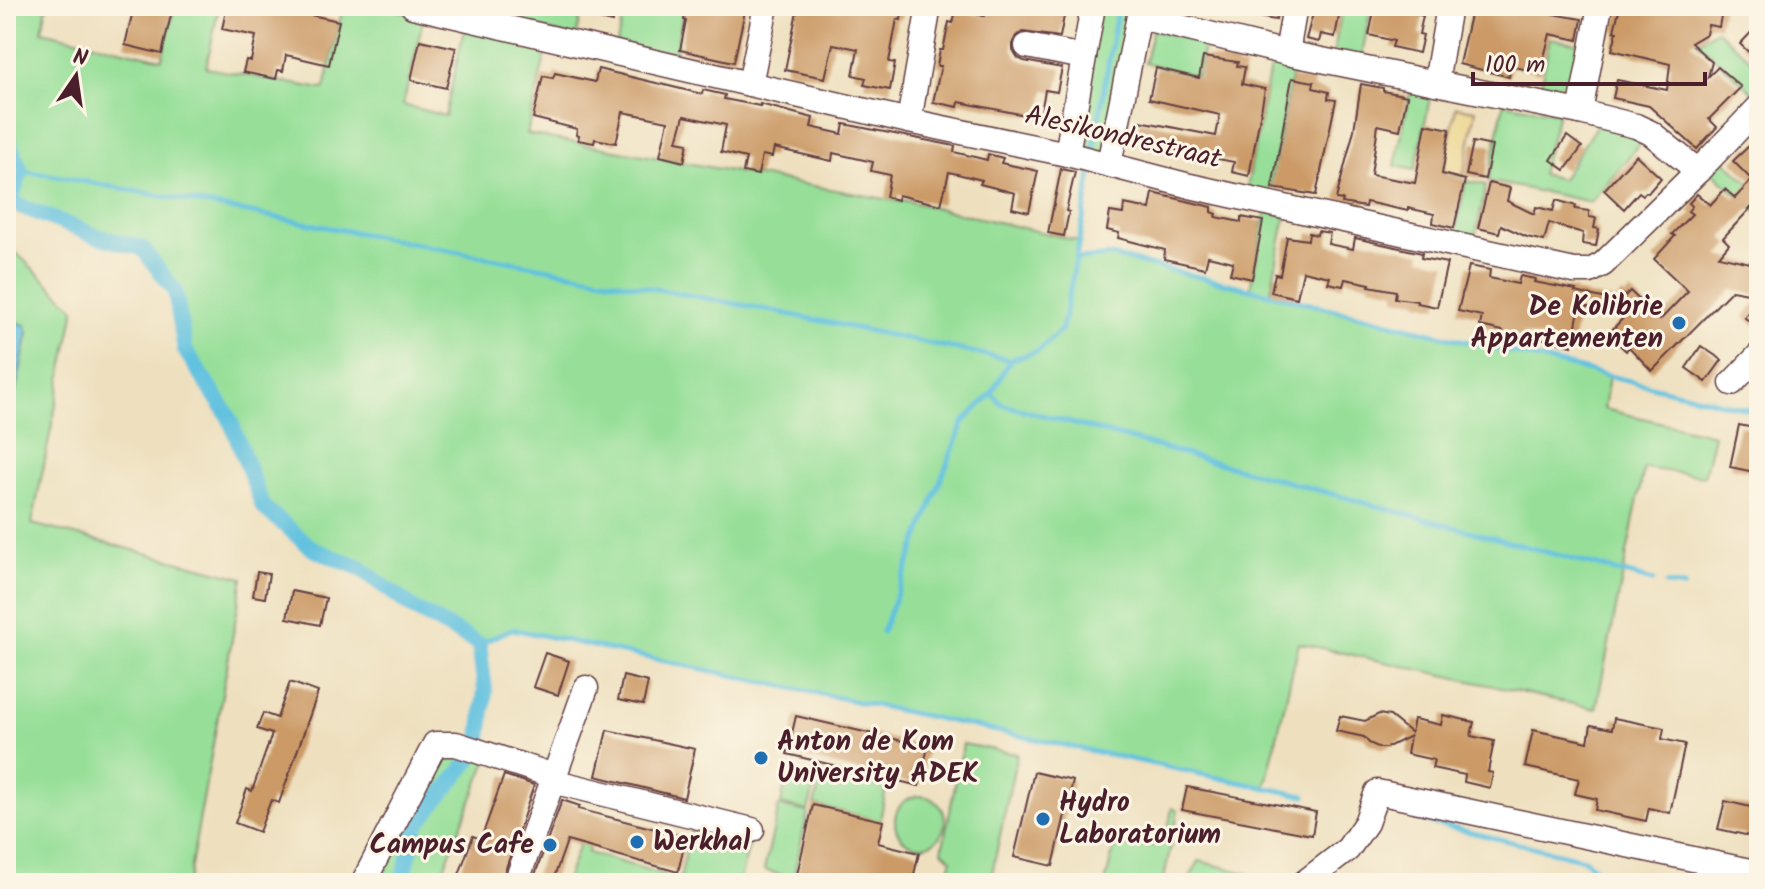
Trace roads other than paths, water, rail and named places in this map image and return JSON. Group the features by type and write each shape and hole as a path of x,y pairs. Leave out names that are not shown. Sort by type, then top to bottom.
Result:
{"street":[{"name":"Alesikondrestraat","path":"413,6 487,14 750,84 1574,271 1590,271 1603,264 1759,107"},
{"path":"750,84 766,6"},
{"path":"909,121 929,6"},
{"path":"1067,154 1093,6"},
{"path":"1287,53 1295,6"},
{"path":"1436,83 1449,6"},
{"path":"1580,112 1600,6"},
{"path":"1109,164 1140,12 1287,53 1636,126 1651,133 1698,171"},
{"path":"1027,46 1084,57"},
{"path":"1732,383 1759,355"},
{"path":"516,883 586,688"},
{"path":"363,883 435,744 456,744 553,778 752,830"},
{"path":"1304,883 1348,849 1366,823 1377,792 1759,873"}],"water":[{"path":"6,319 26,325 28,333 6,429"}],"waterway":[{"path":"1094,147 1118,6"},
{"path":"6,135 21,171 10,202 96,236 142,248 175,291 185,350 229,417 263,507 313,549 360,568 414,609 479,644 485,690 480,740"},
{"path":"21,171 763,309 1010,360 1038,351 1062,329 1092,169"},
{"path":"1076,259 1112,256 1759,412"},
{"path":"1010,360 992,393 1001,404 1653,581"},
{"path":"882,632 963,423 992,393"},
{"path":"1666,584 1684,587"},
{"path":"479,644 512,629 1305,796"},
{"path":"402,883 417,824 470,760"},
{"path":"1414,819 1584,859 1605,877 1607,883"}],"place":[{"name":"De Kolibrie Appartementen","path":"1679,323"},
{"name":"Anton de Kom University ADEK","path":"761,758"},
{"name":"Hydro Laboratorium","path":"1043,819"},
{"name":"Werkhal","path":"637,842"},
{"name":"Campus Cafe","path":"550,845"}]}
